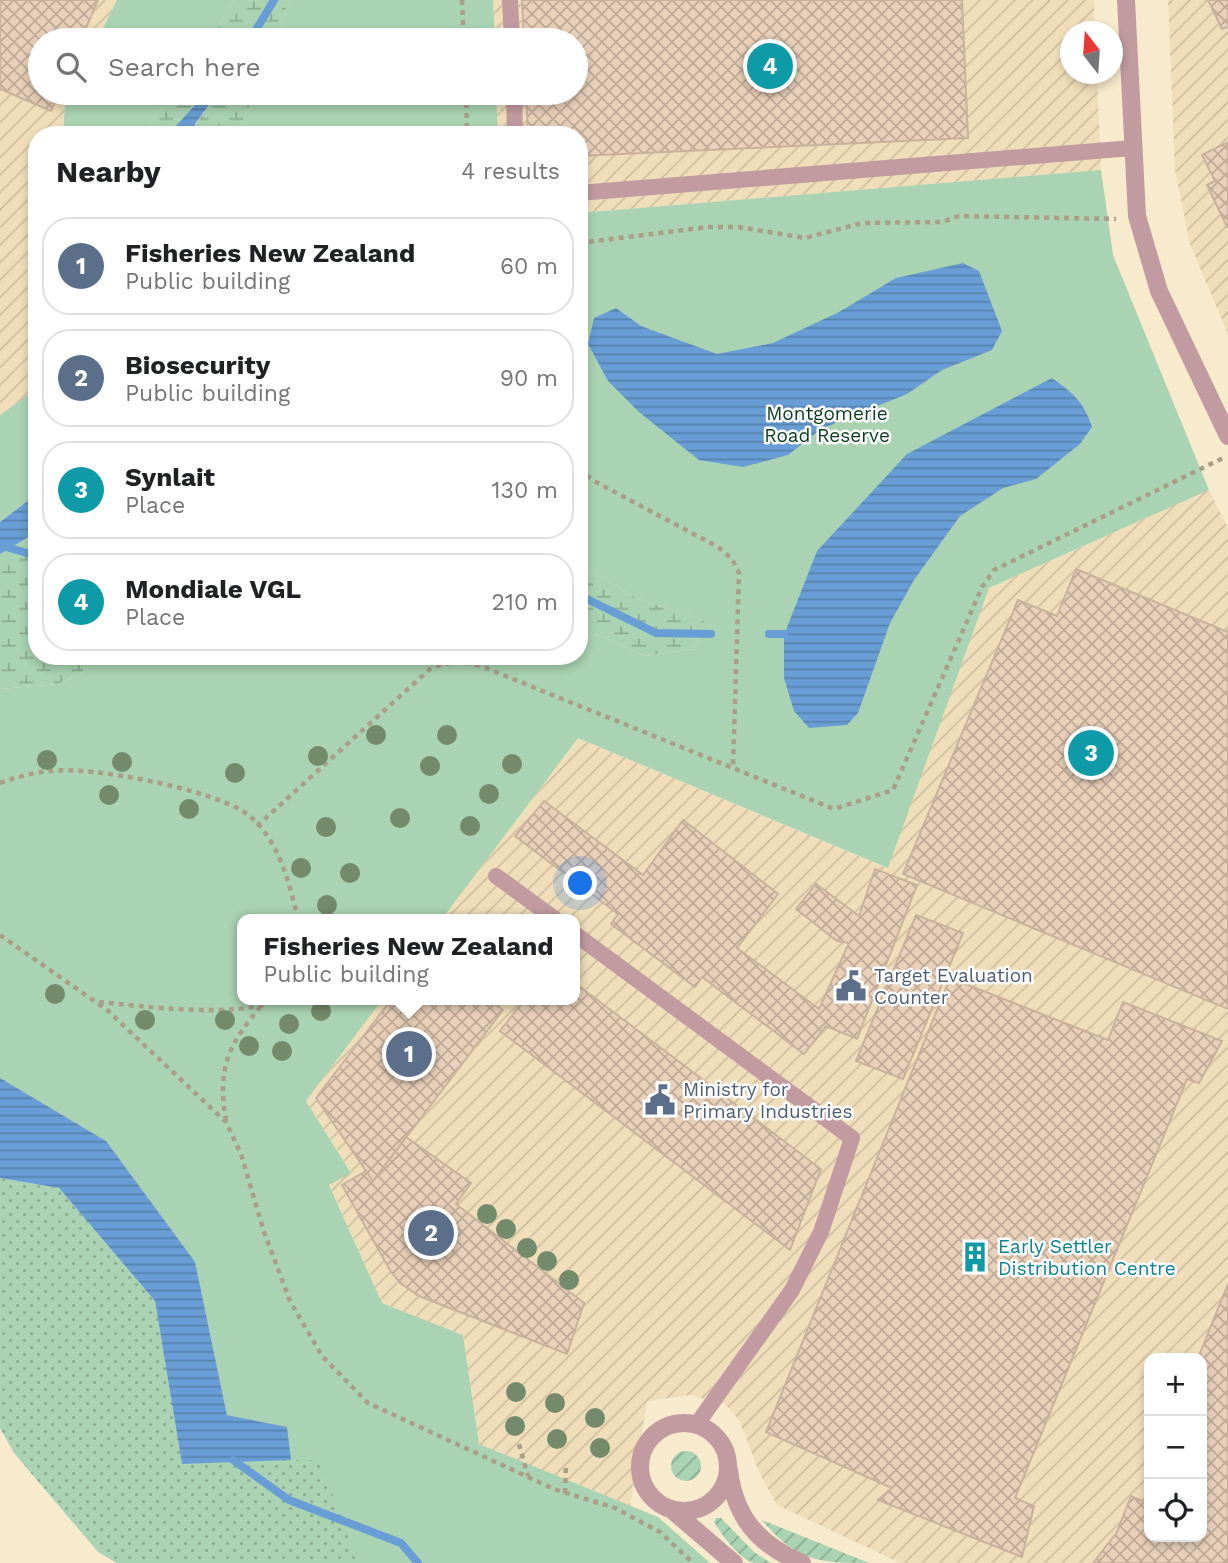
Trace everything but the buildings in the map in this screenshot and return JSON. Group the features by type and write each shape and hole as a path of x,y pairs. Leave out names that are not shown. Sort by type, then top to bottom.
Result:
{"street":[{"path":"1126,0 1137,216 1159,290 1228,436"},
{"path":"734,1563 672,1510 654,1500 646,1490 639,1465 642,1452 649,1440 670,1425 697,1424 710,1431 721,1442 727,1455 741,1511 761,1540 774,1551 802,1563"},
{"path":"672,1510 698,1510 710,1504 720,1494 729,1470"}],"lane":[{"path":"510,0 511,28"},
{"path":"514,105 515,126"},
{"path":"588,192 1133,148"},
{"path":"496,876 548,914"},
{"path":"580,938 852,1138 821,1232 792,1290 697,1424"}],"path":[{"path":"462,0 463,28"},
{"path":"466,105 467,126"},
{"path":"588,242 708,227 739,227 805,238 862,223 942,222 960,216 1097,221 1137,216"},
{"path":"476,665 834,809 893,790 982,587 994,570 1228,456"},
{"path":"588,476 718,547 732,559 739,573 733,768"},
{"path":"257,826 429,669 438,665"},
{"path":"0,783 54,770 122,776 212,798 244,812 257,826 287,873 297,914"},
{"path":"0,935 96,1001 226,1122"},
{"path":"96,1001 176,1010 248,1005"},
{"path":"262,1005 242,1028 228,1055 222,1095 226,1122 241,1154 264,1232 290,1301 322,1356 368,1403 565,1493 615,1508 660,1532 693,1563"},
{"path":"519,1444 528,1477"},
{"path":"565,1493 566,1464"}],"shaded area":[{"path":"0,0 117,0 103,28 28,28 28,105 65,105 64,126 28,126 28,395 0,415"},
{"path":"493,0 1094,0 1095,21 1060,21 1060,84 1097,84 1101,170 588,212 588,126 498,126 497,105 588,105 588,28 494,28"},
{"path":"1168,0 1228,0 1228,334 1190,244 1175,170"},
{"path":"1209,490 1228,528 1228,1563 900,1563 777,1505 759,1472 739,1420 726,1405 690,1395 647,1401 630,1506 479,1444 463,1335 382,1303 329,1184 351,1172 306,1101 378,1005 580,1005 580,914 446,914 578,738 887,868 989,588"}],"green space":[{"path":"117,0 235,0 217,28 103,28"},
{"path":"235,0 289,0 281,28 217,28"},
{"path":"289,0 493,0 494,28 281,28"},
{"path":"65,105 164,105 149,126 64,126"},
{"path":"164,105 195,105 176,126 149,126"},
{"path":"209,105 250,105 242,126 195,125"},
{"path":"250,105 497,105 498,126 242,126"},
{"name":"Montgomerie Road Reserve","path":"1101,170 1113,255 1209,490 989,588 888,868 578,738 446,914 237,914 237,1005 378,1005 306,1101 351,1173 329,1185 382,1303 463,1335 479,1444 658,1517 710,1563 359,1563 319,1460 291,1460 286,1427 227,1415 195,1262 106,1141 0,1078 0,689 58,684 82,673 86,665 588,665 588,631 646,656 694,649 705,621 636,598 588,569 588,212"},
{"path":"28,395 28,501 0,522 0,415"},
{"path":"28,537 28,665 86,665 82,673 58,684 0,689 0,554"},
{"path":"588,569 636,598 705,621 694,649 646,656 588,631"},
{"path":"0,988 274,1317 626,1563 117,1563 98,1552 14,1453 0,1428 0,1178 59,1188 155,1301 182,1463 291,1459 106,1141 0,1078"},
{"path":"686,1451 692,1452 700,1460 700,1472 692,1480 686,1481 680,1480 672,1472 671,1466 672,1460 680,1452"},
{"path":"716,1518 721,1518 754,1552 771,1563 754,1563 743,1557 717,1527 714,1522"},
{"path":"762,1520 869,1563 836,1562 809,1557 786,1544"}],"water":[{"path":"195,105 209,105 195,126 176,126"},
{"path":"963,263 979,271 1002,331 992,350 942,370 907,394 821,429 788,455 743,467 699,460 639,412 608,381 588,344 594,318 616,308 641,326 717,354 773,343 839,312 896,278"},
{"path":"1052,378 1077,399 1092,427 1080,444 1036,479 1003,488 960,516 914,580 890,623 858,713 847,725 809,728 794,711 784,678 784,635 817,551 907,454"},
{"path":"28,501 28,537 0,554 0,522"},
{"path":"0,1078 106,1141 195,1262 227,1415 287,1427 291,1460 182,1464 155,1301 59,1188 0,1178"}],"waterway":[{"path":"257,28 274,0"},
{"path":"0,545 28,553"},
{"path":"588,599 656,633 711,634"},
{"path":"769,634 784,634"},
{"path":"233,1460 289,1500 401,1543 418,1563"}],"place":[{"name":"Mondiale VGL","path":"770,66"},
{"name":"Synlait","path":"1091,753"},
{"name":"Target Evaluation Counter","path":"851,986"},
{"name":"Fisheries New Zealand","path":"409,1054"},
{"name":"Ministry for Primary Industries","path":"660,1100"},
{"name":"Biosecurity","path":"431,1233"},
{"name":"Early Settler Distribution Centre","path":"975,1257"}]}
